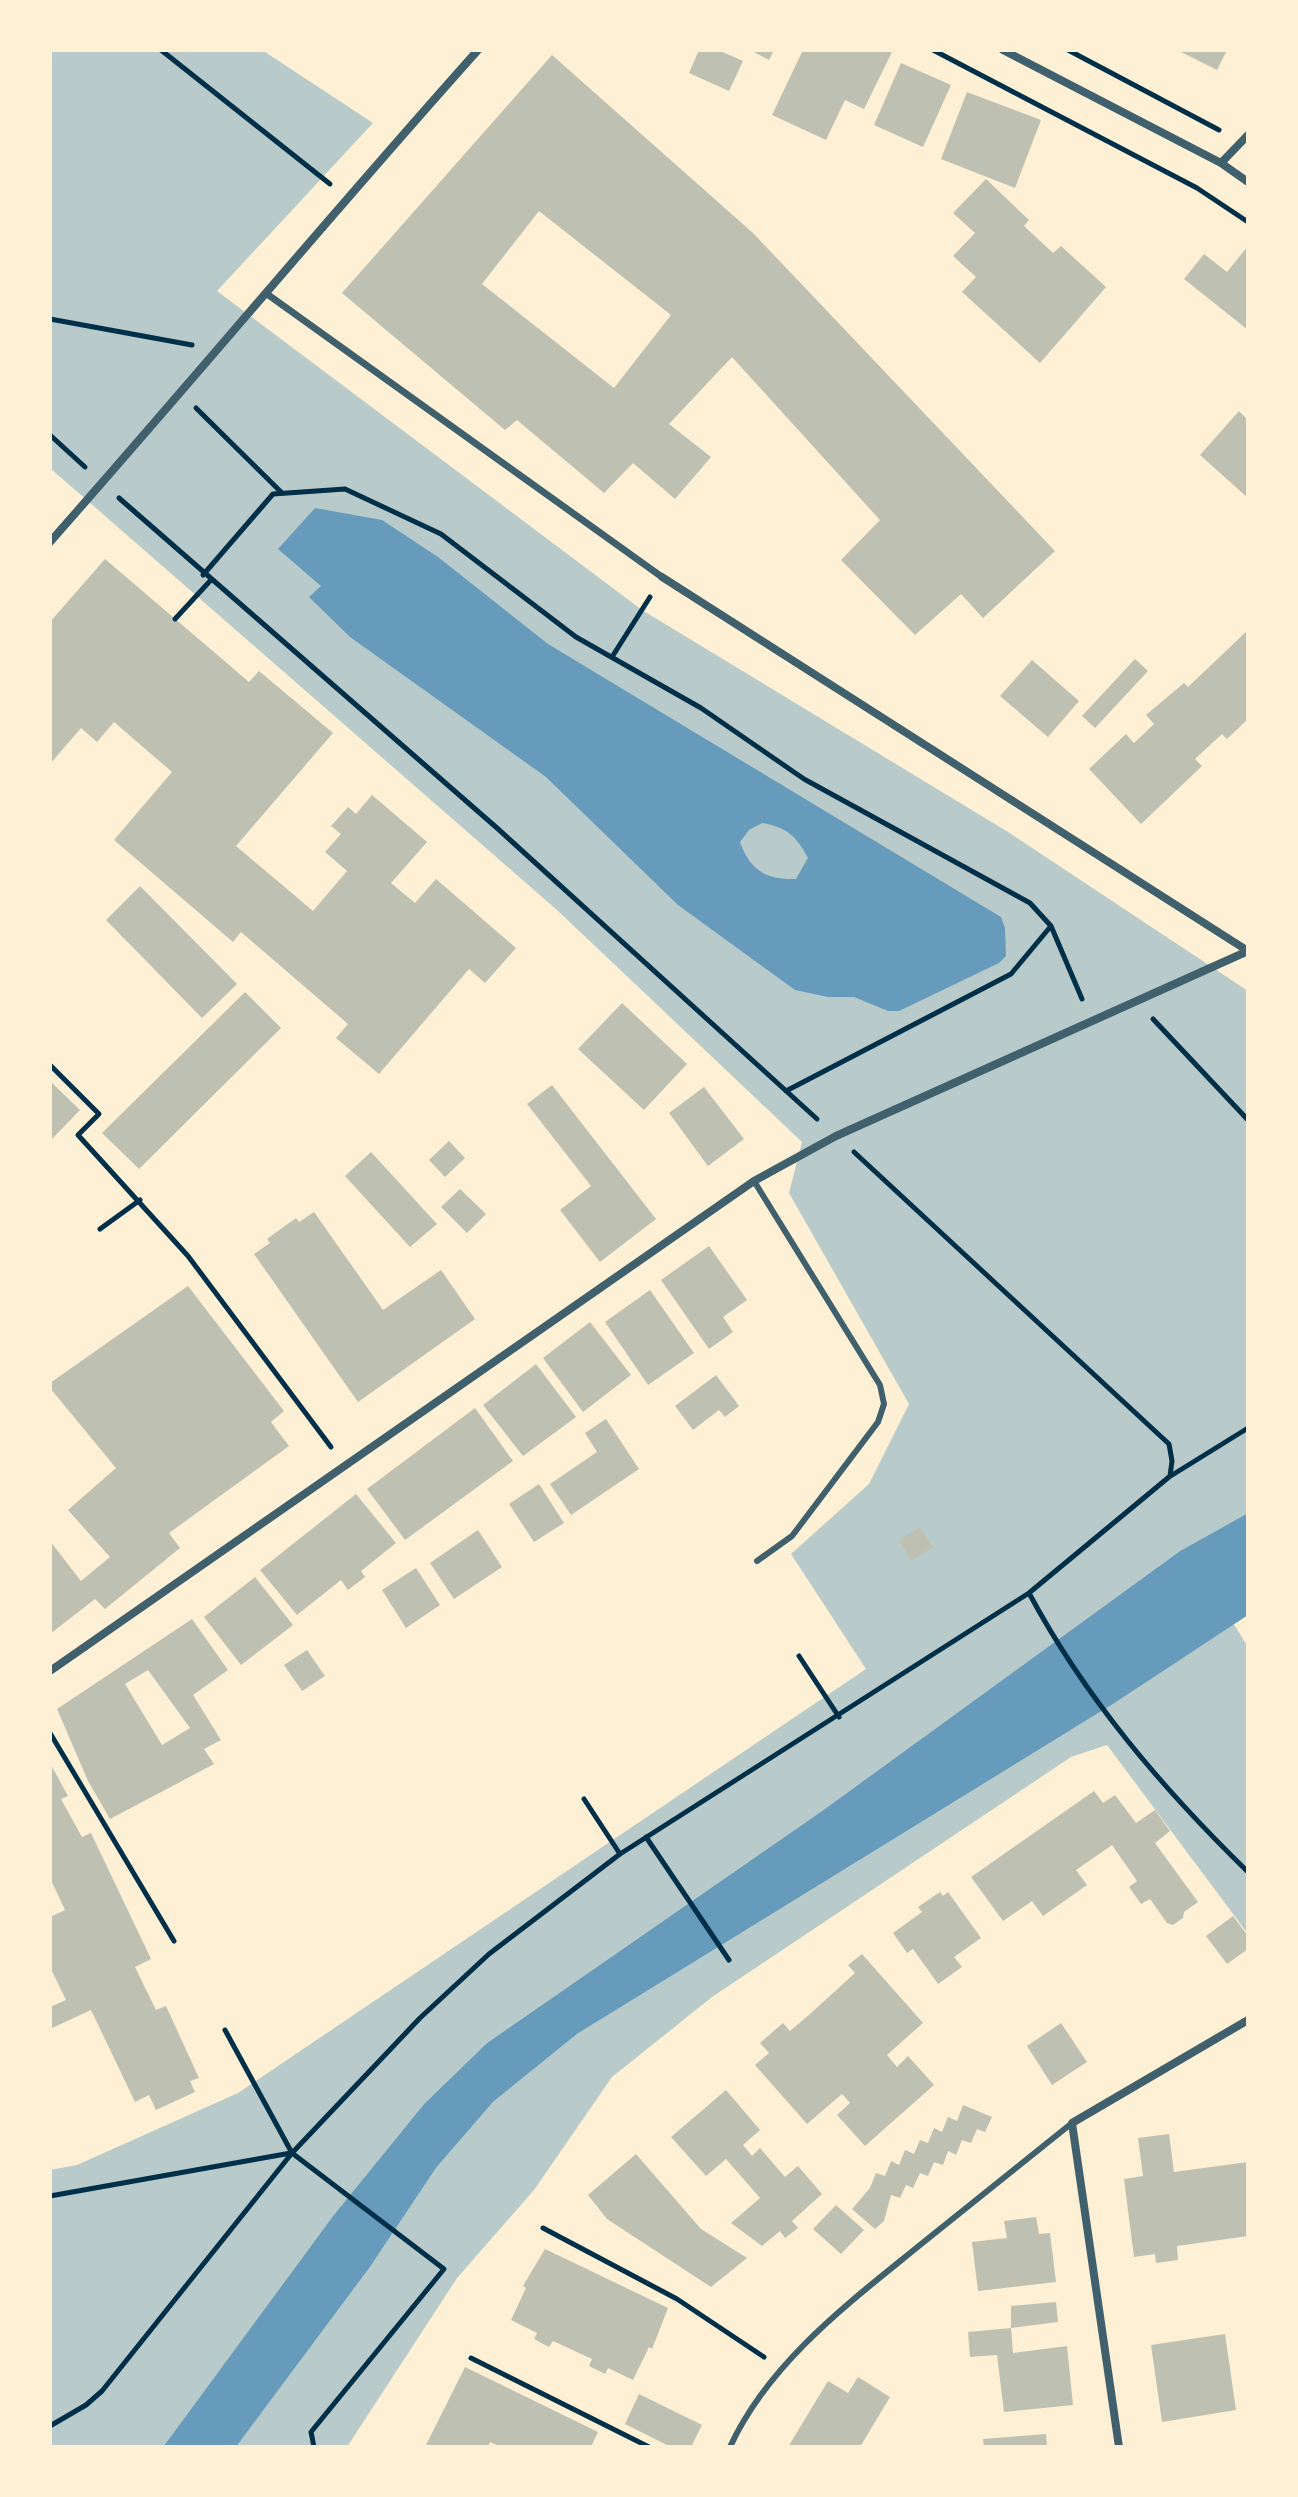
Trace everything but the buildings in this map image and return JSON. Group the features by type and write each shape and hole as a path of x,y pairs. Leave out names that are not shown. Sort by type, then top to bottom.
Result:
{"street":[{"path":"50,542 220,350 346,197 478,50"},
{"path":"1003,50 1221,163 1248,182"},
{"path":"1221,163 1245,138"},
{"path":"267,294 662,577 1248,951"},
{"path":"50,1671 754,1181 836,1136 1248,951"},
{"path":"1119,2447 1072,2123 1248,2020"}],"lane":[{"path":"754,1181 880,1385 884,1398 878,1422 792,1536 757,1561"},
{"path":"730,2447 739,2428 782,2368 848,2304 1072,2123"}],"path":[{"path":"161,50 346,197"},
{"path":"933,50 1197,188 1248,222"},
{"path":"1068,50 1245,138"},
{"path":"50,319 220,350"},
{"path":"181,393 282,493"},
{"path":"50,435 203,575 497,828 1169,1444 1172,1461 1169,1477"},
{"path":"203,575 273,494 345,489 441,534 576,637 701,708 804,779 1030,903 1051,926 1080,996"},
{"path":"175,619 210,581"},
{"path":"612,657 642,610"},
{"path":"786,1091 1011,974 1051,926"},
{"path":"1136,1002 1248,1120"},
{"path":"50,1065 99,1114 78,1135 188,1256 346,1467"},
{"path":"100,1229 140,1200"},
{"path":"50,2426 86,2405 102,2391 292,2153 420,2018 489,1954 620,1854 1029,1593 1169,1477 1248,1428"},
{"path":"1029,1593 1122,1736 1168,1791 1248,1872"},
{"path":"799,1656 839,1717"},
{"path":"50,1733 174,1941"},
{"path":"584,1799 620,1854"},
{"path":"646,1837 729,1960"},
{"path":"225,2030 292,2153 444,2269 311,2432 314,2447"},
{"path":"50,2196 292,2153"},
{"path":"543,2228 677,2299 782,2368"},
{"path":"471,2358 649,2447"}],"shaded area":[{"path":"50,50 262,50 373,123 217,291 642,610 1008,832 1248,991 1248,1513 1180,1551 822,1811 487,2043 424,2104 333,2216 163,2447 50,2447 50,2170 77,2165 238,2093 866,1669 791,1554 869,1484 909,1404 789,1193 802,1142 557,910 50,468"},
{"path":"1233,1623 1248,1647 1248,1934 1107,1745 1071,1757 712,1997 612,2077 534,2190 457,2278 347,2447 236,2447 370,2267 436,2168 493,2102 577,2034 1113,1704"}],"water":[{"path":"315,508 382,520 438,557 548,644 1001,917 1005,928 1006,956 999,963 899,1011 888,1011 854,997 828,997 795,990 678,905 546,777 350,637 309,597 321,586 278,549","holes":["762,823 778,827 800,844 808,858 796,879 776,878 760,871 744,852 740,842 749,830"]},
{"path":"1248,1513 1248,1615 1113,1704 577,2034 493,2102 436,2168 370,2267 236,2447 163,2447 333,2216 424,2104 487,2043 822,1811 1180,1551"}]}
